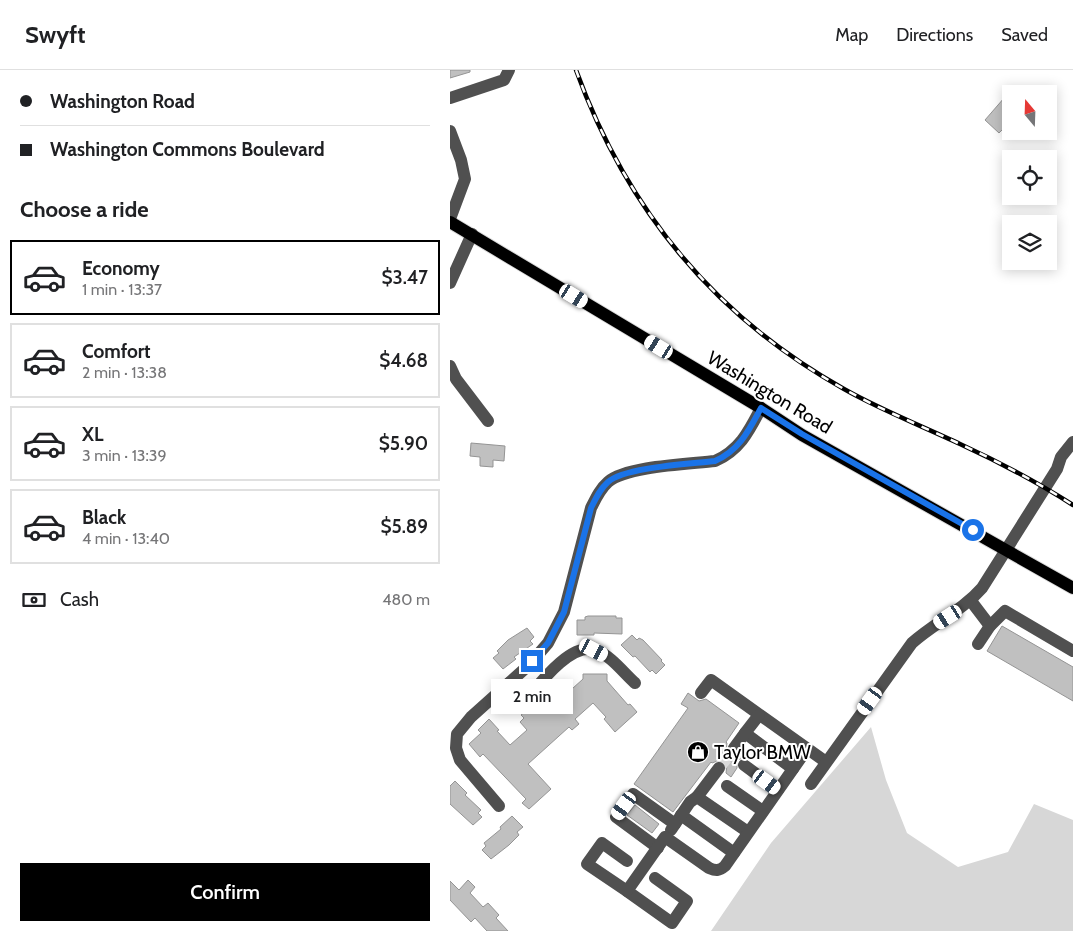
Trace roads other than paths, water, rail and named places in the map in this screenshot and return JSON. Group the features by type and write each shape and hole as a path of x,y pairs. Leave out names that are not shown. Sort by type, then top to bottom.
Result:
{"main road":[{"name":"Washington Road","path":"450,220 802,434 1073,588"}],"street":[{"path":"450,98 504,80 508,70"},
{"path":"450,131 461,160 465,179 450,220"},
{"path":"450,283 472,234"},
{"path":"450,366 456,379 488,421"},
{"path":"499,806 460,760 456,748 457,734 471,717 532,661 548,643 564,612 591,508 598,492 609,480 624,473 715,461 728,455 741,442 761,408"},
{"path":"811,784 912,643 923,633 971,601 982,588 1057,469 1061,457 1073,442"},
{"path":"971,601 990,626"},
{"path":"978,644 990,626 1005,612 1073,651"},
{"path":"509,683 523,694 531,694 560,663 578,650 594,650 605,655 635,683"},
{"path":"532,661 543,679"},
{"path":"701,693 710,680 826,762"},
{"path":"734,748 759,715"},
{"path":"745,734 793,769"},
{"path":"734,853 633,794 616,817 661,843 715,870 720,870 725,866 807,749"},
{"path":"744,765 778,790"},
{"path":"627,891 690,802 698,797 719,768"},
{"path":"727,786 763,811"},
{"path":"698,797 748,832"},
{"path":"627,861 602,843 587,864 672,923 688,901 655,878"}],"tunnel":[{"path":"719,768 734,748"}],"railway":[{"path":"576,70 597,120 621,168 649,213 680,254 716,293 755,328 797,360 858,397 1003,465 1073,505"}],"place":[{"name":"Taylor BMW","path":"698,752"}]}
